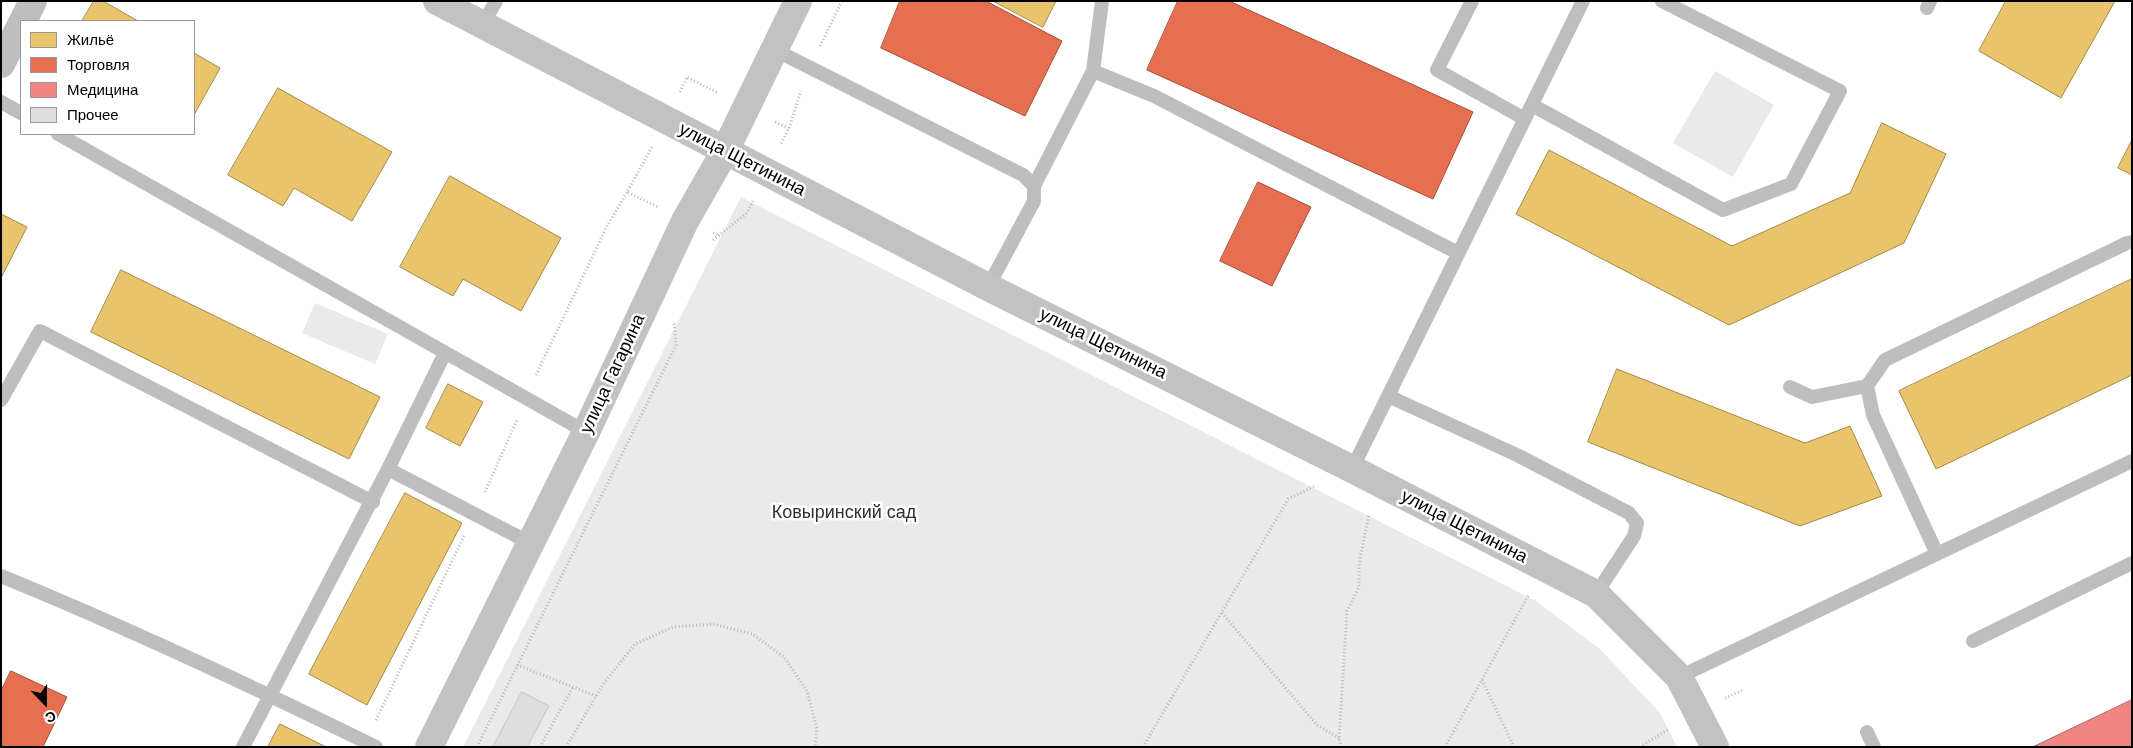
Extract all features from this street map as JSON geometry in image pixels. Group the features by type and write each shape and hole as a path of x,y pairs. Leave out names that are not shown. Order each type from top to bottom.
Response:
{"street":[{"path":"24,20 34,1"},
{"name":"улица Щетинина","path":"437,1 490,12 725,151 988,287 1364,475 1596,594 1679,677 1715,747"},
{"name":"улица Гагарина","path":"429,747 586,432 685,221 725,151 798,1"},
{"path":"1,64 20,27"}],"lane":[{"path":"988,287 1034,200 1034,186 1093,71 1102,1"},
{"path":"1472,1 1437,70 1525,119"},
{"path":"1364,475 1388,396 1583,1"},
{"path":"1532,105 1723,210 1791,184 1840,91 1662,1"},
{"path":"775,50 1023,175 1034,186"},
{"path":"1093,71 1154,96 1458,253"},
{"path":"1,102 20,112"},
{"path":"60,135 586,432"},
{"path":"1790,387 1812,397 1867,386 1885,360 2126,243 2132,242"},
{"path":"1,400 40,331 372,502"},
{"path":"243,747 269,694 372,502 445,353"},
{"path":"1867,386 1873,414 1937,554"},
{"path":"1388,396 1517,455 1629,513 1637,523 1634,536 1596,594"},
{"path":"1679,677 2132,461"},
{"path":"388,469 530,543"},
{"path":"1973,641 2132,562"},
{"path":"1,576 95,614 269,694 371,744"},
{"path":"1867,732 1874,747"}],"path":[{"path":"371,744 544,356 602,236 627,192"},
{"path":"705,244 720,236"},
{"path":"477,747 676,345 674,320"},
{"path":"1143,747 1288,499 1364,475 1359,587 1347,611 1339,739 1342,747"},
{"path":"1445,747 1544,568"},
{"path":"1222,613 1317,724 1339,739"},
{"path":"566,747 604,683 635,644 673,627 713,624 752,634 784,657 807,690 817,729 815,747"},
{"path":"517,665 596,696"},
{"path":"1482,680 1514,747"},
{"path":"540,747 573,687"}],"green space":[{"path":"1715,71 1774,105 1733,177 1673,143"},
{"name":"Ковыринский сад","path":"741,197 1536,601 1600,649 1660,713 1677,747 463,747"},
{"path":"315,303 388,334 375,364 302,333"}],"building: Жильё":[{"path":"94,1 103,1 136,20 83,20"},
{"path":"993,1 1056,1 1043,27"},
{"path":"2006,1 2115,1 2061,98 1979,51"},
{"path":"195,54 220,68 195,113"},
{"path":"278,88 392,152 352,221 294,188 283,206 228,175"},
{"path":"1882,123 1946,154 1904,243 1729,325 1516,214 1549,150 1732,246 1850,193"},
{"path":"2132,140 2132,175 2118,168"},
{"path":"450,176 561,238 521,311 463,279 453,296 400,267"},
{"path":"1,214 27,227 1,278"},
{"path":"121,270 380,397 349,459 91,332"},
{"path":"2132,279 2132,375 1936,469 1899,391"},
{"path":"1617,369 1805,443 1850,426 1882,496 1800,526 1588,442"},
{"path":"448,384 483,402 460,446 426,428"},
{"path":"405,493 462,523 367,705 309,674"},
{"path":"280,724 326,747 268,747"}],"building: Торговля":[{"path":"900,1 986,1 1062,41 1025,116 881,48"},
{"path":"1178,1 1229,1 1473,112 1433,199 1147,70"},
{"path":"1258,182 1311,207 1272,286 1220,261"},
{"path":"11,671 67,697 43,747 1,747 1,691"}],"building: Медицина":[{"path":"2132,700 2132,747 2033,747"}],"building: Прочее":[{"path":"522,692 549,706 527,747 493,747"}]}
